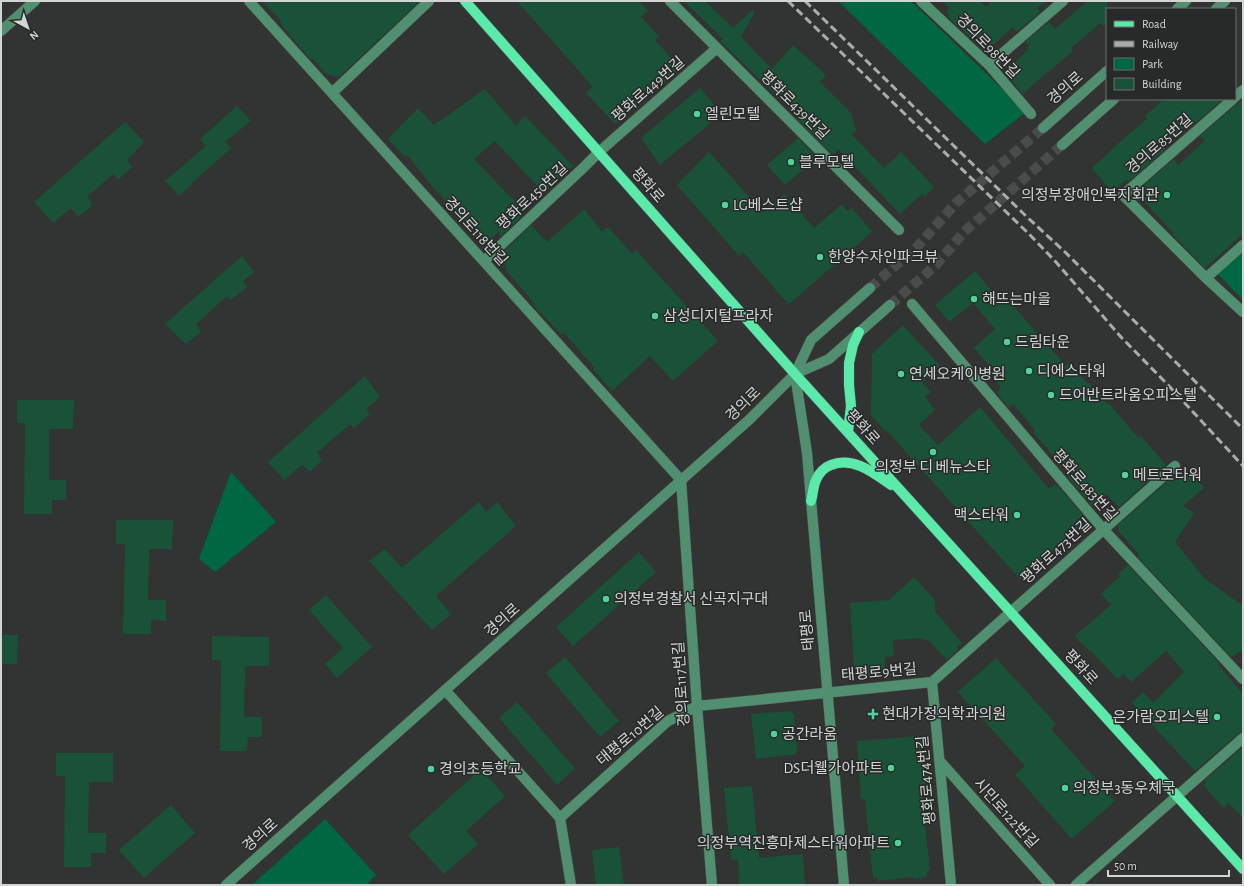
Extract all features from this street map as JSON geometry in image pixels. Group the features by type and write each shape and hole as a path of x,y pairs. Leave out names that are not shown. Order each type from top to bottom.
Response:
{"main road":[{"name":"평화로","path":"466,1 795,374 1243,869"},
{"path":"848,432 851,406 848,385 850,363 853,345 859,332"},
{"path":"811,501 816,480 821,472 827,466 841,462 850,463 868,470 905,495"}],"street":[{"path":"1,30 35,1"},
{"name":"경의로118번길","path":"249,1 681,480"},
{"path":"332,93 429,1"},
{"name":"평화로439번길","path":"670,1 899,230"},
{"name":"경의로98번길","path":"921,1 989,65 1031,114"},
{"path":"989,65 1063,1"},
{"path":"1178,8 1186,1"},
{"path":"1217,8 1225,1"},
{"name":"평화로449번길","path":"599,152 717,48"},
{"name":"경의로","path":"1042,128 1106,72"},
{"path":"1062,145 1113,100"},
{"name":"경의로85번길","path":"1206,278 1123,195 1232,100"},
{"name":"평화로450번길","path":"484,261 599,152"},
{"path":"1243,245 1206,278 1243,312"},
{"name":"경의로","path":"226,885 750,419 795,374 811,340 870,288"},
{"name":"평화로483번길","path":"912,304 1103,529 1243,679"},
{"name":"경의로","path":"795,374 829,359 890,305"},
{"name":"태평로","path":"795,374 807,453 844,885"},
{"name":"평화로473번길","path":"1010,612 1175,466"},
{"name":"경의로117번길","path":"681,480 697,706 712,885"},
{"path":"932,682 1010,612"},
{"name":"태평로9번길","path":"828,692 932,682"},
{"name":"평화로474번길","path":"932,682 950,885"},
{"path":"445,690 560,818 571,885"},
{"name":"태평로10번길","path":"560,818 668,721 697,706 828,692"},
{"path":"1076,885 1243,738"},
{"name":"시민로122번길","path":"939,760 1050,885"}],"green space":[{"path":"838,1 911,1 1026,112 985,144"},
{"path":"1243,251 1243,300 1218,274"},
{"path":"231,472 276,522 215,572 199,559"},
{"path":"325,819 376,875 366,885 252,885"}],"building":[{"path":"262,1 420,1 339,77 326,74 312,58 310,59 280,23 282,22"},
{"path":"517,1 639,1 648,11 641,17 659,37 655,40 680,68 657,89 656,87 615,124 586,93 593,87"},
{"path":"684,1 705,1 733,28 752,10 755,12 741,37 772,69 793,45 826,75 820,82 851,113 856,131 852,135 884,168 901,152 934,187 925,196 922,194 900,214 838,149 833,155 795,117 797,115 720,41 723,39"},
{"path":"943,1 980,1 986,7 992,1 1046,1 1037,8 1040,12 1017,32 1013,27 985,52 948,17 950,16 946,11 949,8"},
{"path":"1088,1 1107,1 1106,26 1099,24 1071,48 1073,51 1023,94 1004,72 1028,50 1026,48 1029,46 1025,42 1049,22 1055,29"},
{"path":"700,88 717,108 715,111 719,116 660,165 641,138"},
{"path":"485,89 516,126 525,116 573,166 543,192 495,141 474,159 521,208 518,211 522,216 500,237 499,231 485,246 407,155 405,157 388,139 418,108 434,125"},
{"path":"1243,99 1243,234 1205,268 1172,234 1173,233 1136,192 1174,159 1178,165 1184,160 1205,141 1200,136"},
{"path":"1222,100 1192,126 1189,123 1162,145 1166,149 1128,182 1126,180 1112,192 1092,168 1147,119 1145,116 1162,101"},
{"path":"237,106 251,121 225,142 231,148 179,196 165,181 206,146 200,139"},
{"path":"125,122 144,142 127,160 132,167 118,180 113,174 88,196 92,206 78,217 71,208 53,223 34,202"},
{"name":"블루모텔","path":"798,138 817,158 785,185 767,165"},
{"path":"709,152 763,212 784,194 814,228 842,204 847,211 852,208 872,232 789,304 775,290 743,252 739,256 677,185"},
{"path":"584,209 602,232 608,227 632,254 636,250 718,341 673,381 650,356 612,391 593,369 595,368 564,333 562,335 533,305 535,304 506,270 503,252 531,225 547,242"},
{"path":"242,256 254,272 243,281 247,287 231,300 227,296 196,324 201,332 186,344 165,324"},
{"path":"975,271 996,296 1001,292 1066,366 1069,363 1107,404 1109,403 1138,438 1141,436 1166,465 1119,507 1106,494 1092,506 1066,475 1068,473 1033,432 1035,430 1013,404 1009,408 997,393 1001,387 994,379 998,376 974,348 995,329 973,303 949,322 935,305"},
{"path":"903,325 940,366 922,382 931,392 925,397 935,410 919,425 938,445 980,407 1049,489 1056,484 1083,515 1076,521 1080,526 1020,579 871,415 872,354"},
{"path":"365,376 380,397 366,409 370,414 354,428 350,424 317,453 322,460 310,472 302,465 284,480 268,462"},
{"path":"17,400 74,400 73,429 49,429 49,480 66,480 66,500 52,500 52,514 24,514 25,423 17,423"},
{"path":"1185,466 1204,488 1183,506 1194,513 1175,542 1204,578 1243,606 1243,650 1231,657 1138,557 1139,555 1118,530 1118,525"},
{"path":"479,502 486,512 497,502 516,526 436,596 451,614 432,630 369,561 385,549 402,568"},
{"path":"116,520 173,520 172,549 149,549 148,600 166,600 166,621 151,620 151,634 123,634 125,544 116,544"},
{"name":"의정부경찰서 신곡지구대","path":"639,552 656,572 573,646 556,627"},
{"path":"1128,565 1220,664 1218,665 1243,694 1243,732 1239,733 1195,771 1132,703 1143,692 1153,703 1184,672 1166,651 1131,682 1124,674 1117,679 1075,636 1111,605 1101,594 1120,576 1118,574"},
{"path":"914,577 935,600 935,611 962,643 957,647 958,650 947,660 929,641 920,638 893,640 894,656 885,657 884,676 866,675 866,671 854,668 850,603 889,600"},
{"path":"326,595 372,647 337,678 325,664 343,648 309,610"},
{"path":"1,635 18,635 17,664 1,664"},
{"path":"212,636 269,637 269,666 245,666 244,717 262,717 262,737 248,737 247,751 220,751 221,660 212,660"},
{"path":"565,657 619,721 600,737 546,673"},
{"path":"996,658 1056,724 1051,729 1115,801 1072,839 1015,775 1025,766 958,692"},
{"path":"517,702 575,768 557,785 499,718"},
{"name":"공간라움","path":"790,711 794,714 797,754 756,759 751,714"},
{"path":"922,736 926,794 922,794 930,871 927,871 927,877 877,881 877,878 873,878 865,799 861,799 857,741"},
{"path":"1243,747 1243,818 1229,803 1224,808 1203,785 1206,783 1204,781"},
{"path":"56,753 113,753 113,782 89,782 88,833 106,833 106,853 91,853 91,867 64,867 65,776 56,776"},
{"path":"481,769 505,796 466,831 478,844 444,874 408,835"},
{"path":"752,786 759,858 803,854 805,885 739,885 738,859 731,860 724,788"},
{"path":"171,805 195,833 144,878 119,850"},
{"path":"619,847 624,885 596,885 592,850"}],"tunnel":[{"path":"870,288 917,247 956,203 1043,128"},
{"path":"890,305 936,265 964,232 1062,145"}],"railway":[{"path":"788,1 1029,234 1055,261 1121,337 1170,387 1243,466"},
{"path":"805,1 1027,217 1065,252 1243,429"}],"place":[{"name":"엘린모텔","path":"697,114"},
{"name":"블루모텔","path":"791,162"},
{"name":"의정부장애인복지회관","path":"1167,195"},
{"name":"LG베스트샵","path":"725,205"},
{"name":"한양수자인파크뷰","path":"820,257"},
{"name":"해뜨는마을","path":"974,299"},
{"name":"삼성디지털프라자","path":"655,316"},
{"name":"드림타운","path":"1007,342"},
{"name":"디에스타워","path":"1029,371"},
{"name":"연세오케이병원","path":"901,374"},
{"name":"드어반트라움오피스텔","path":"1051,395"},
{"name":"의정부 디 베뉴스타","path":"933,452"},
{"name":"메트로타워","path":"1125,475"},
{"name":"맥스타워","path":"1017,515"},
{"name":"의정부경찰서 신곡지구대","path":"606,599"},
{"name":"현대가정의학과의원","path":"873,714"},
{"name":"은가람오피스텔","path":"1217,717"},
{"name":"공간라움","path":"774,734"},
{"name":"DS더웰가아파트","path":"891,768"},
{"name":"경의초등학교","path":"431,769"},
{"name":"의정부3동우체국","path":"1065,788"},
{"name":"의정부역진흥마제스타워아파트","path":"898,843"}]}
